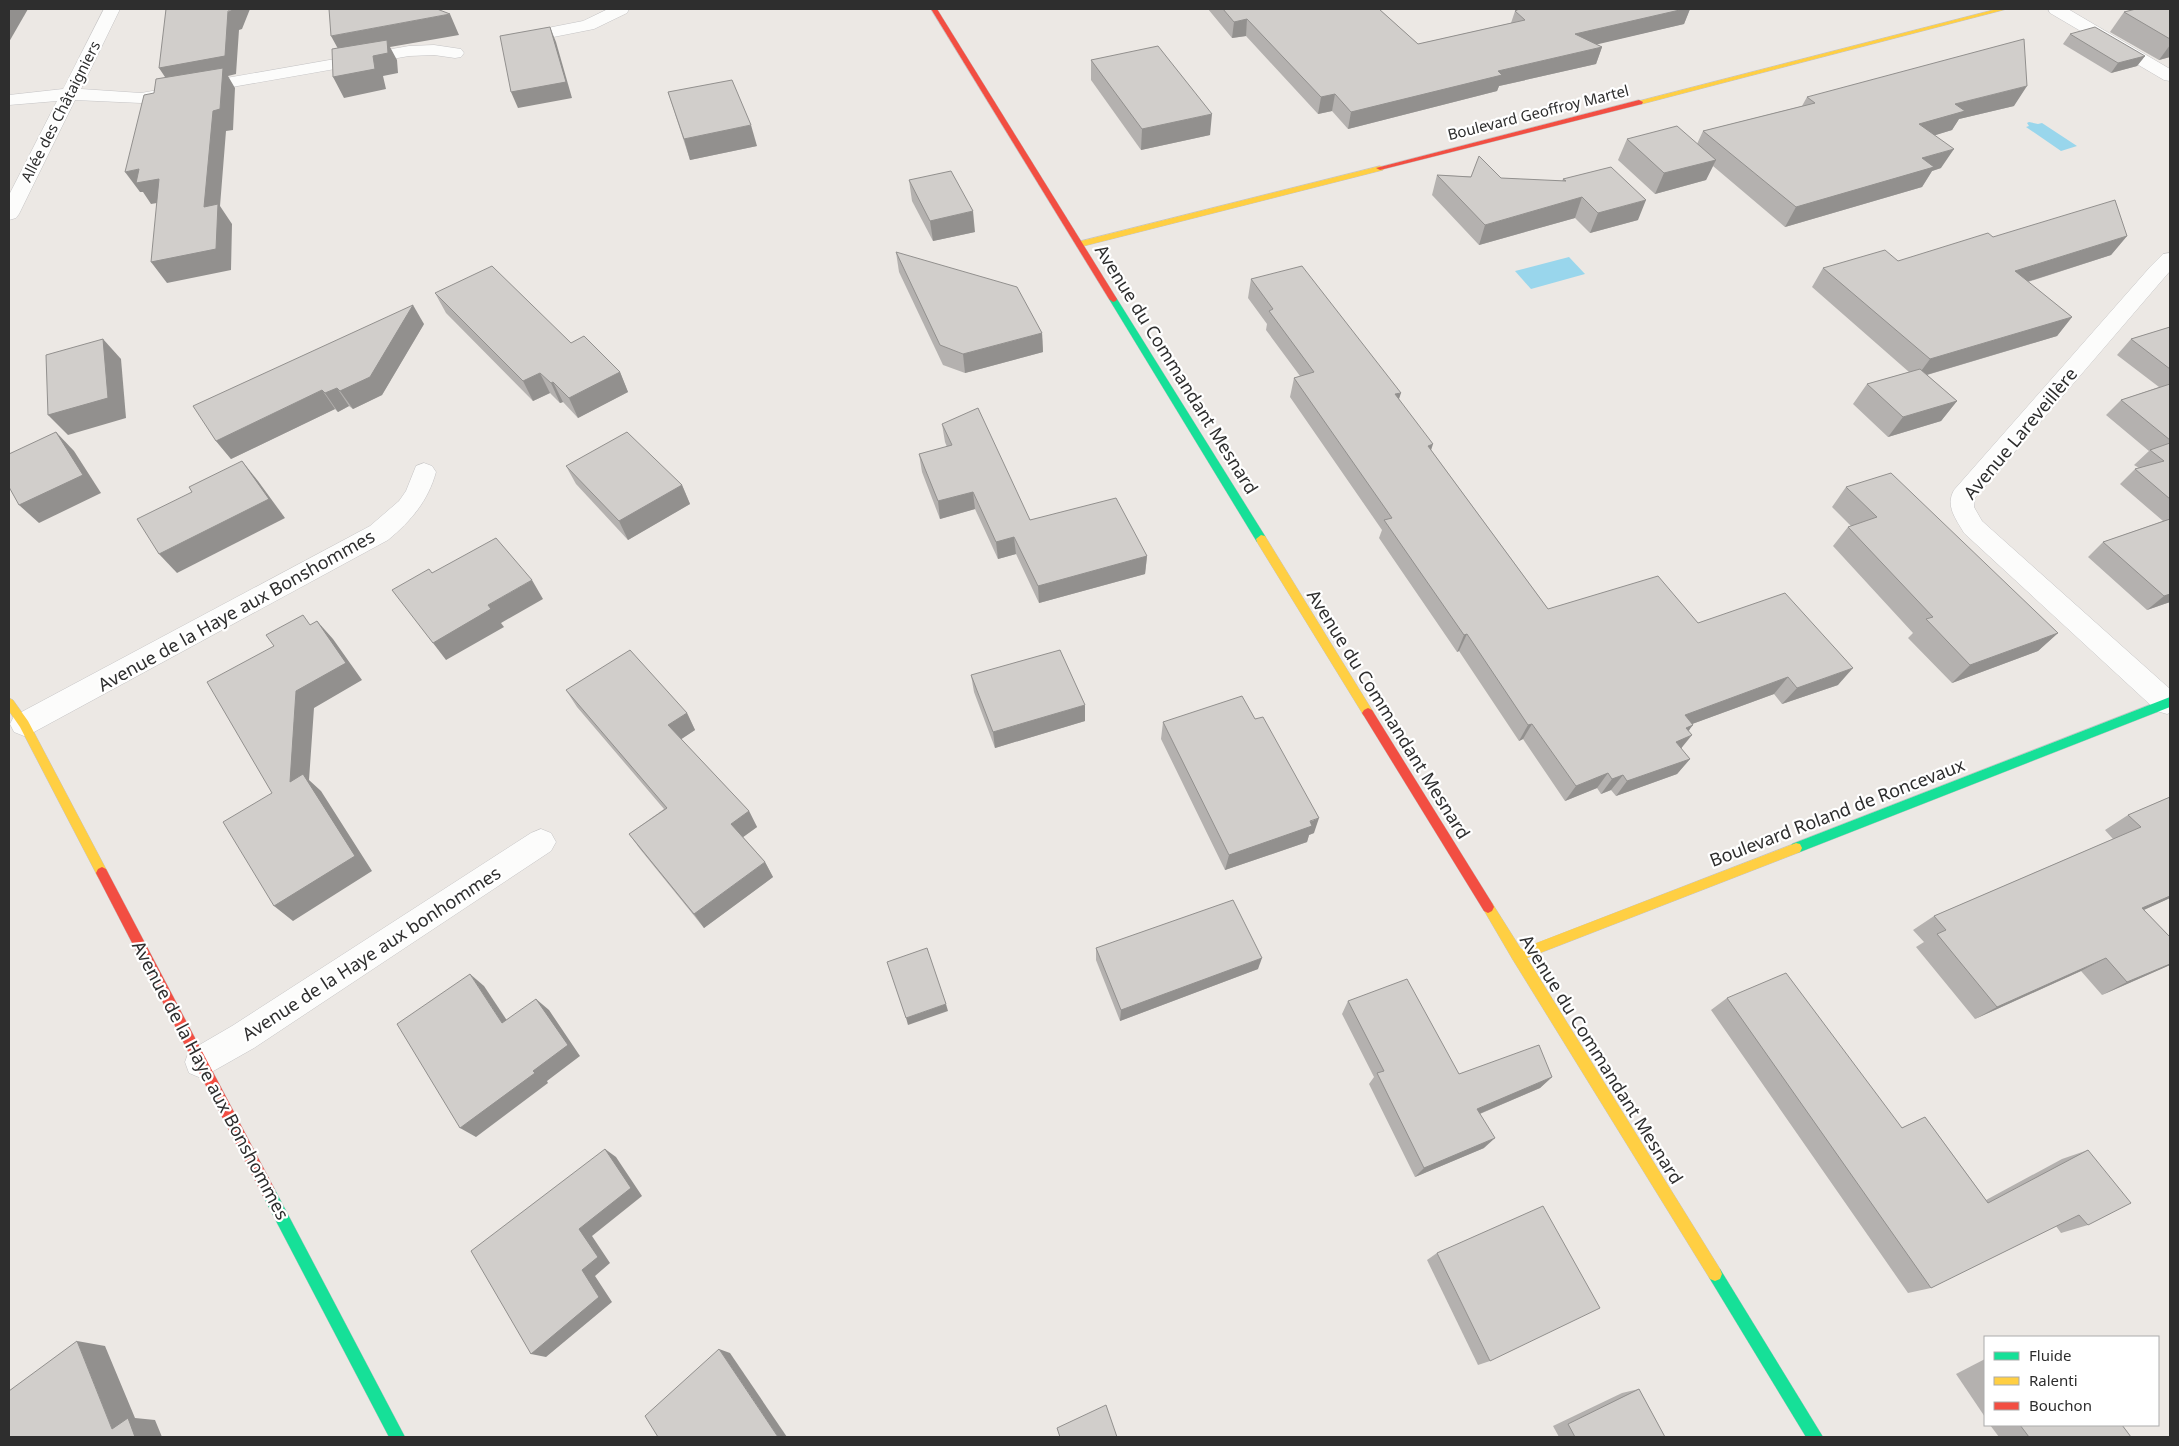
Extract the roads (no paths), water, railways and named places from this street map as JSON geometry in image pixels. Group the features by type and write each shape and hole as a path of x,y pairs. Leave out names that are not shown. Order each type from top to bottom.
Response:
{"street":[{"name":"Allée des Châtaigniers","path":"9,214 112,9"},
{"path":"528,37 588,25 621,9"},
{"name":"Avenue du Commandant Mesnard","path":"934,9 1815,1437"},
{"name":"Boulevard Geoffroy Martel","path":"1080,244 2004,9"},
{"path":"2056,9 2170,76"},
{"path":"9,100 70,94 141,98 409,51 434,50 455,53"},
{"name":"Avenue Lareveillère","path":"2169,703 1973,527 1962,507 1963,496 2170,259"},
{"name":"Avenue de la Haye aux Bonshommes","path":"24,724 379,533 398,518 412,503 420,488 424,472"},
{"name":"Avenue de la Haye aux Bonshommes","path":"9,703 24,724 397,1437"},
{"name":"Boulevard Roland de Roncevaux","path":"1517,956 2169,703"},
{"name":"Avenue de la Haye aux bonhommes","path":"201,1062 244,1037 541,842"}],"water":[{"path":"2027,123 2042,123 2077,146 2061,151 2026,127 2029,126"},
{"path":"1569,257 1585,274 1531,289 1515,271"}]}
